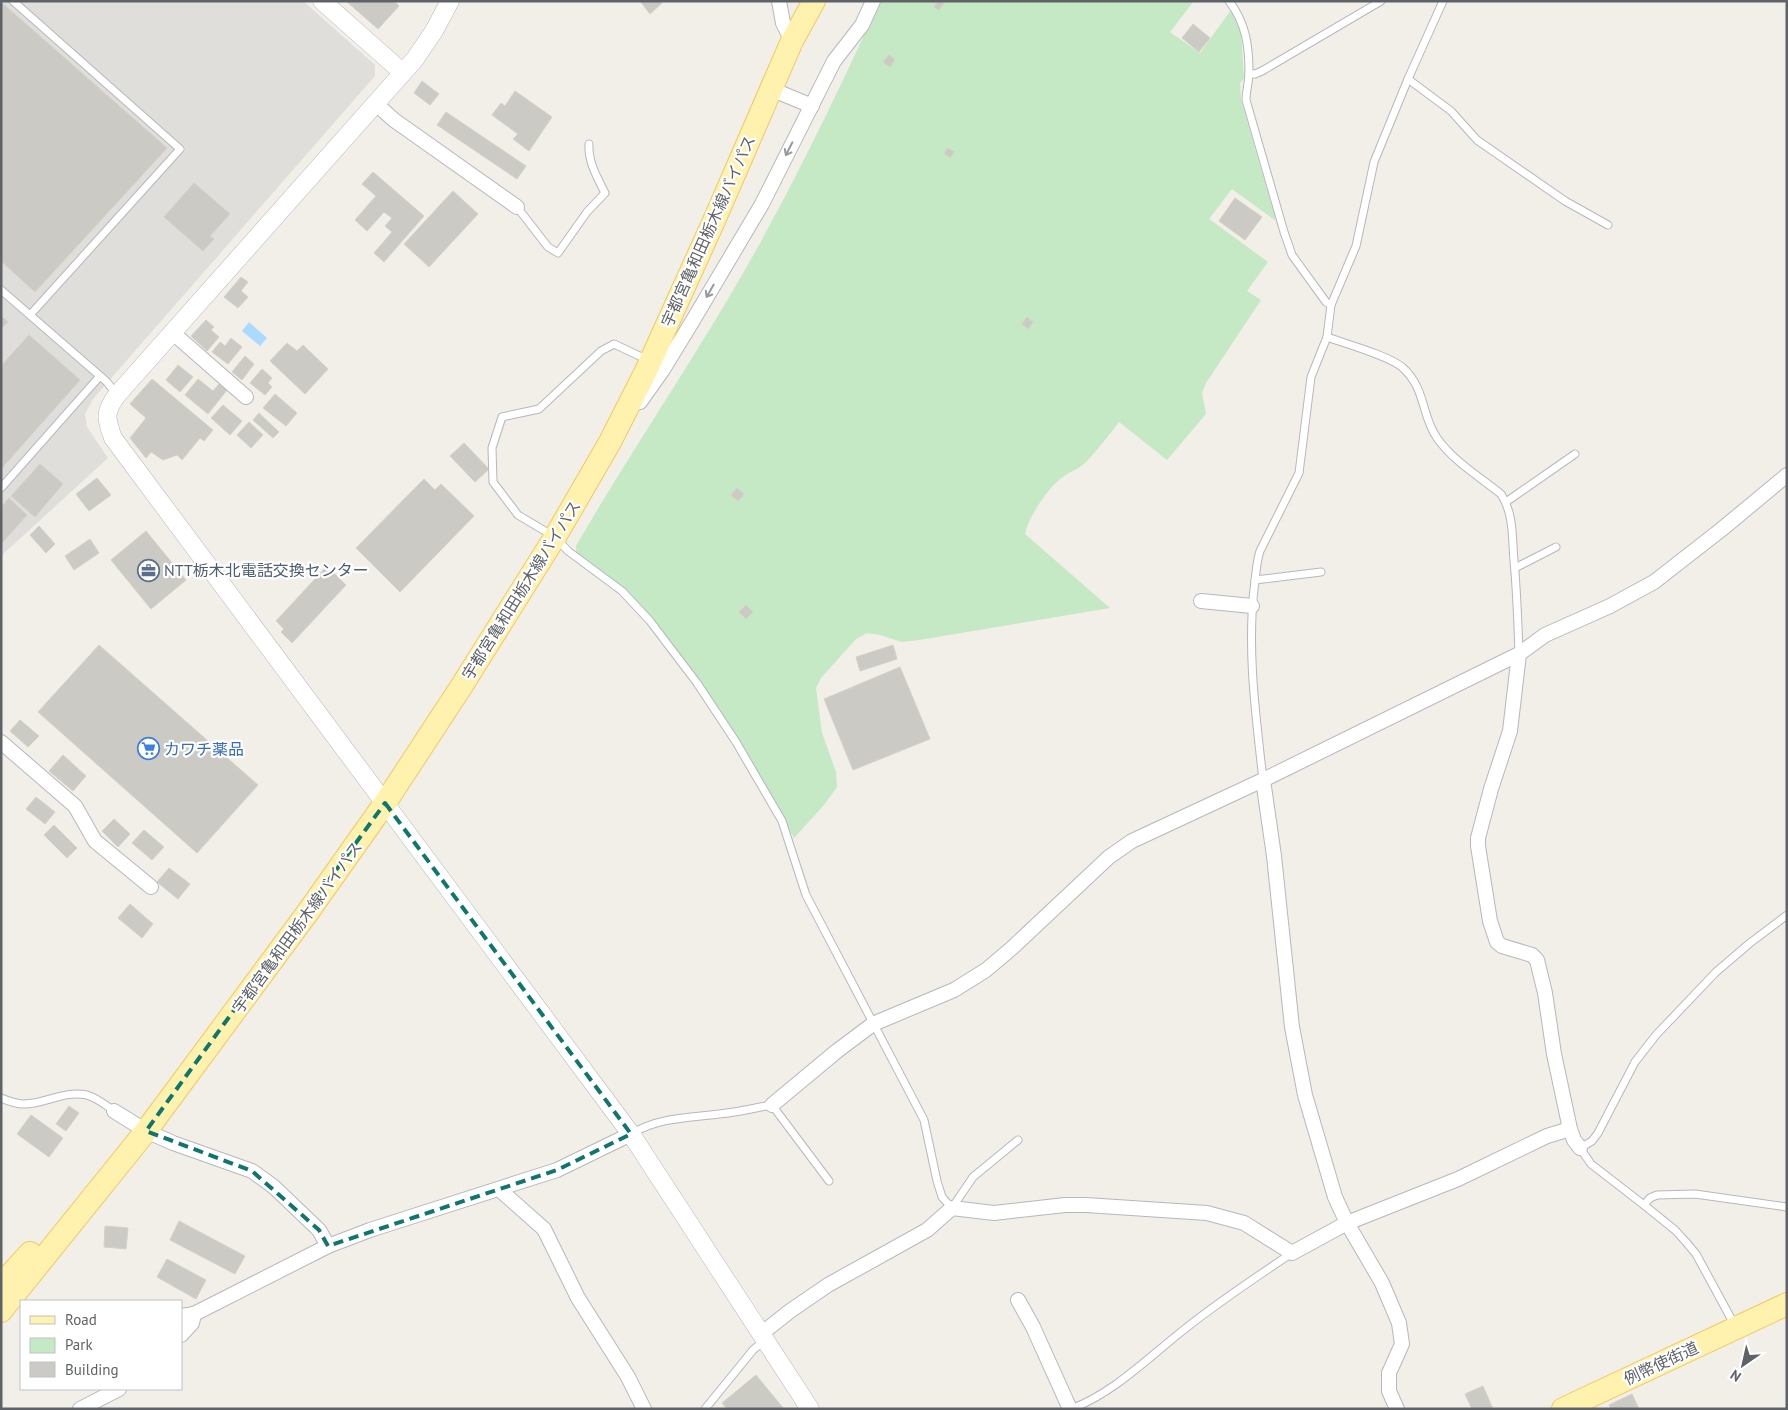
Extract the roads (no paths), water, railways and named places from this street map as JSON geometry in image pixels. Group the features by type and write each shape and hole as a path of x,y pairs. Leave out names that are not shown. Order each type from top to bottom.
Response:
{"main road":[{"name":"宇都宮亀和田栃木線バイパス","path":"8,1302 146,1131 239,1007 385,803 461,687 555,537 610,442 650,361 713,223 792,41 814,1"},
{"name":"例幣使街道","path":"1563,1409 1736,1327 1785,1309"}],"street":[{"path":"322,1 402,72"},
{"path":"450,1 424,46 108,406 107,421 113,438 631,1134 810,1409"},
{"path":"779,1 783,23 792,41"},
{"path":"610,442 657,378 692,322 762,204 834,61 862,25 873,1"},
{"path":"771,89 812,106"},
{"path":"375,103 394,120 517,207"},
{"path":"173,333 246,397"},
{"path":"772,1105 873,1024 954,990 986,970 1109,857 1132,841 1263,780 1519,654 1545,635 1610,606 1654,582 1722,529 1787,474"},
{"path":"1201,600 1252,606"},
{"path":"1519,654 1510,731 1491,789 1478,838 1478,846 1490,921 1497,942 1502,946 1532,955 1537,960 1545,993 1554,1054 1570,1129 1574,1140 1580,1148"},
{"path":"1,742 75,806 95,841 151,887"},
{"path":"1263,780 1274,856 1292,1027 1306,1095 1335,1197 1347,1223 1382,1282 1399,1323 1402,1344 1389,1373 1389,1390 1397,1409"},
{"path":"114,1111 146,1131 173,1144 252,1171 274,1187 319,1230 328,1246"},
{"path":"763,1337 790,1311 828,1285 927,1230 952,1208 994,1213 1065,1205 1086,1205 1207,1213 1244,1223 1292,1252 1347,1223 1450,1182 1547,1136 1570,1129"},
{"path":"182,1334 192,1323 188,1315 328,1246 370,1230 500,1190 557,1170 631,1134"},
{"path":"500,1190 544,1229 578,1298 628,1377 644,1409"},
{"path":"1018,1300 1033,1327 1070,1409"},
{"path":"80,1409 117,1390"}],"lane":[{"path":"13,1 180,149 30,315"},
{"path":"1229,1 1244,28 1249,74 1246,86 1246,100 1284,232 1292,255 1326,302 1331,305"},
{"path":"1249,74 1262,71 1381,1"},
{"path":"1263,780 1251,659 1252,606 1256,564 1260,551 1299,473 1311,377 1327,337 1331,305 1356,246 1374,162 1443,1"},
{"path":"1408,79 1451,111 1477,140 1565,202 1608,226"},
{"path":"517,207 548,247 558,253 587,212 606,193 594,172 588,152 589,144"},
{"path":"1,290 100,376 117,395"},
{"path":"1327,337 1390,360 1400,366 1418,387 1428,420 1437,438 1448,451 1501,494 1506,502 1511,521 1518,601 1519,654"},
{"path":"650,361 614,344 601,351 539,409 502,417 492,448 493,482 518,515 555,537 568,551 622,591 635,604 673,650 736,742 782,820 806,895 924,1120 936,1180 942,1197 952,1208 973,1177 1018,1140"},
{"path":"1,488 100,376"},
{"path":"1506,502 1575,454"},
{"path":"1515,568 1556,546"},
{"path":"1255,580 1321,572"},
{"path":"1736,1327 1696,1254 1675,1230 1591,1164 1580,1148 1592,1141 1598,1133 1635,1062 1656,1035 1716,972 1787,915"},
{"path":"1,1098 18,1104 26,1104 66,1094 83,1095 96,1099 114,1111"},
{"path":"631,1134 646,1125 662,1120 734,1112 772,1105 829,1181"},
{"path":"1644,1204 1650,1198 1657,1195 1695,1194 1787,1207"},
{"path":"1070,1409 1087,1403 1119,1382 1210,1309 1292,1252"},
{"path":"705,1409 763,1337"}],"water":[{"path":"249,322 267,338 260,346 242,331"}],"place":[{"name":"NTT栃木北電話交換センター","path":"148,570"},
{"name":"カワチ薬品","path":"148,749"}]}
